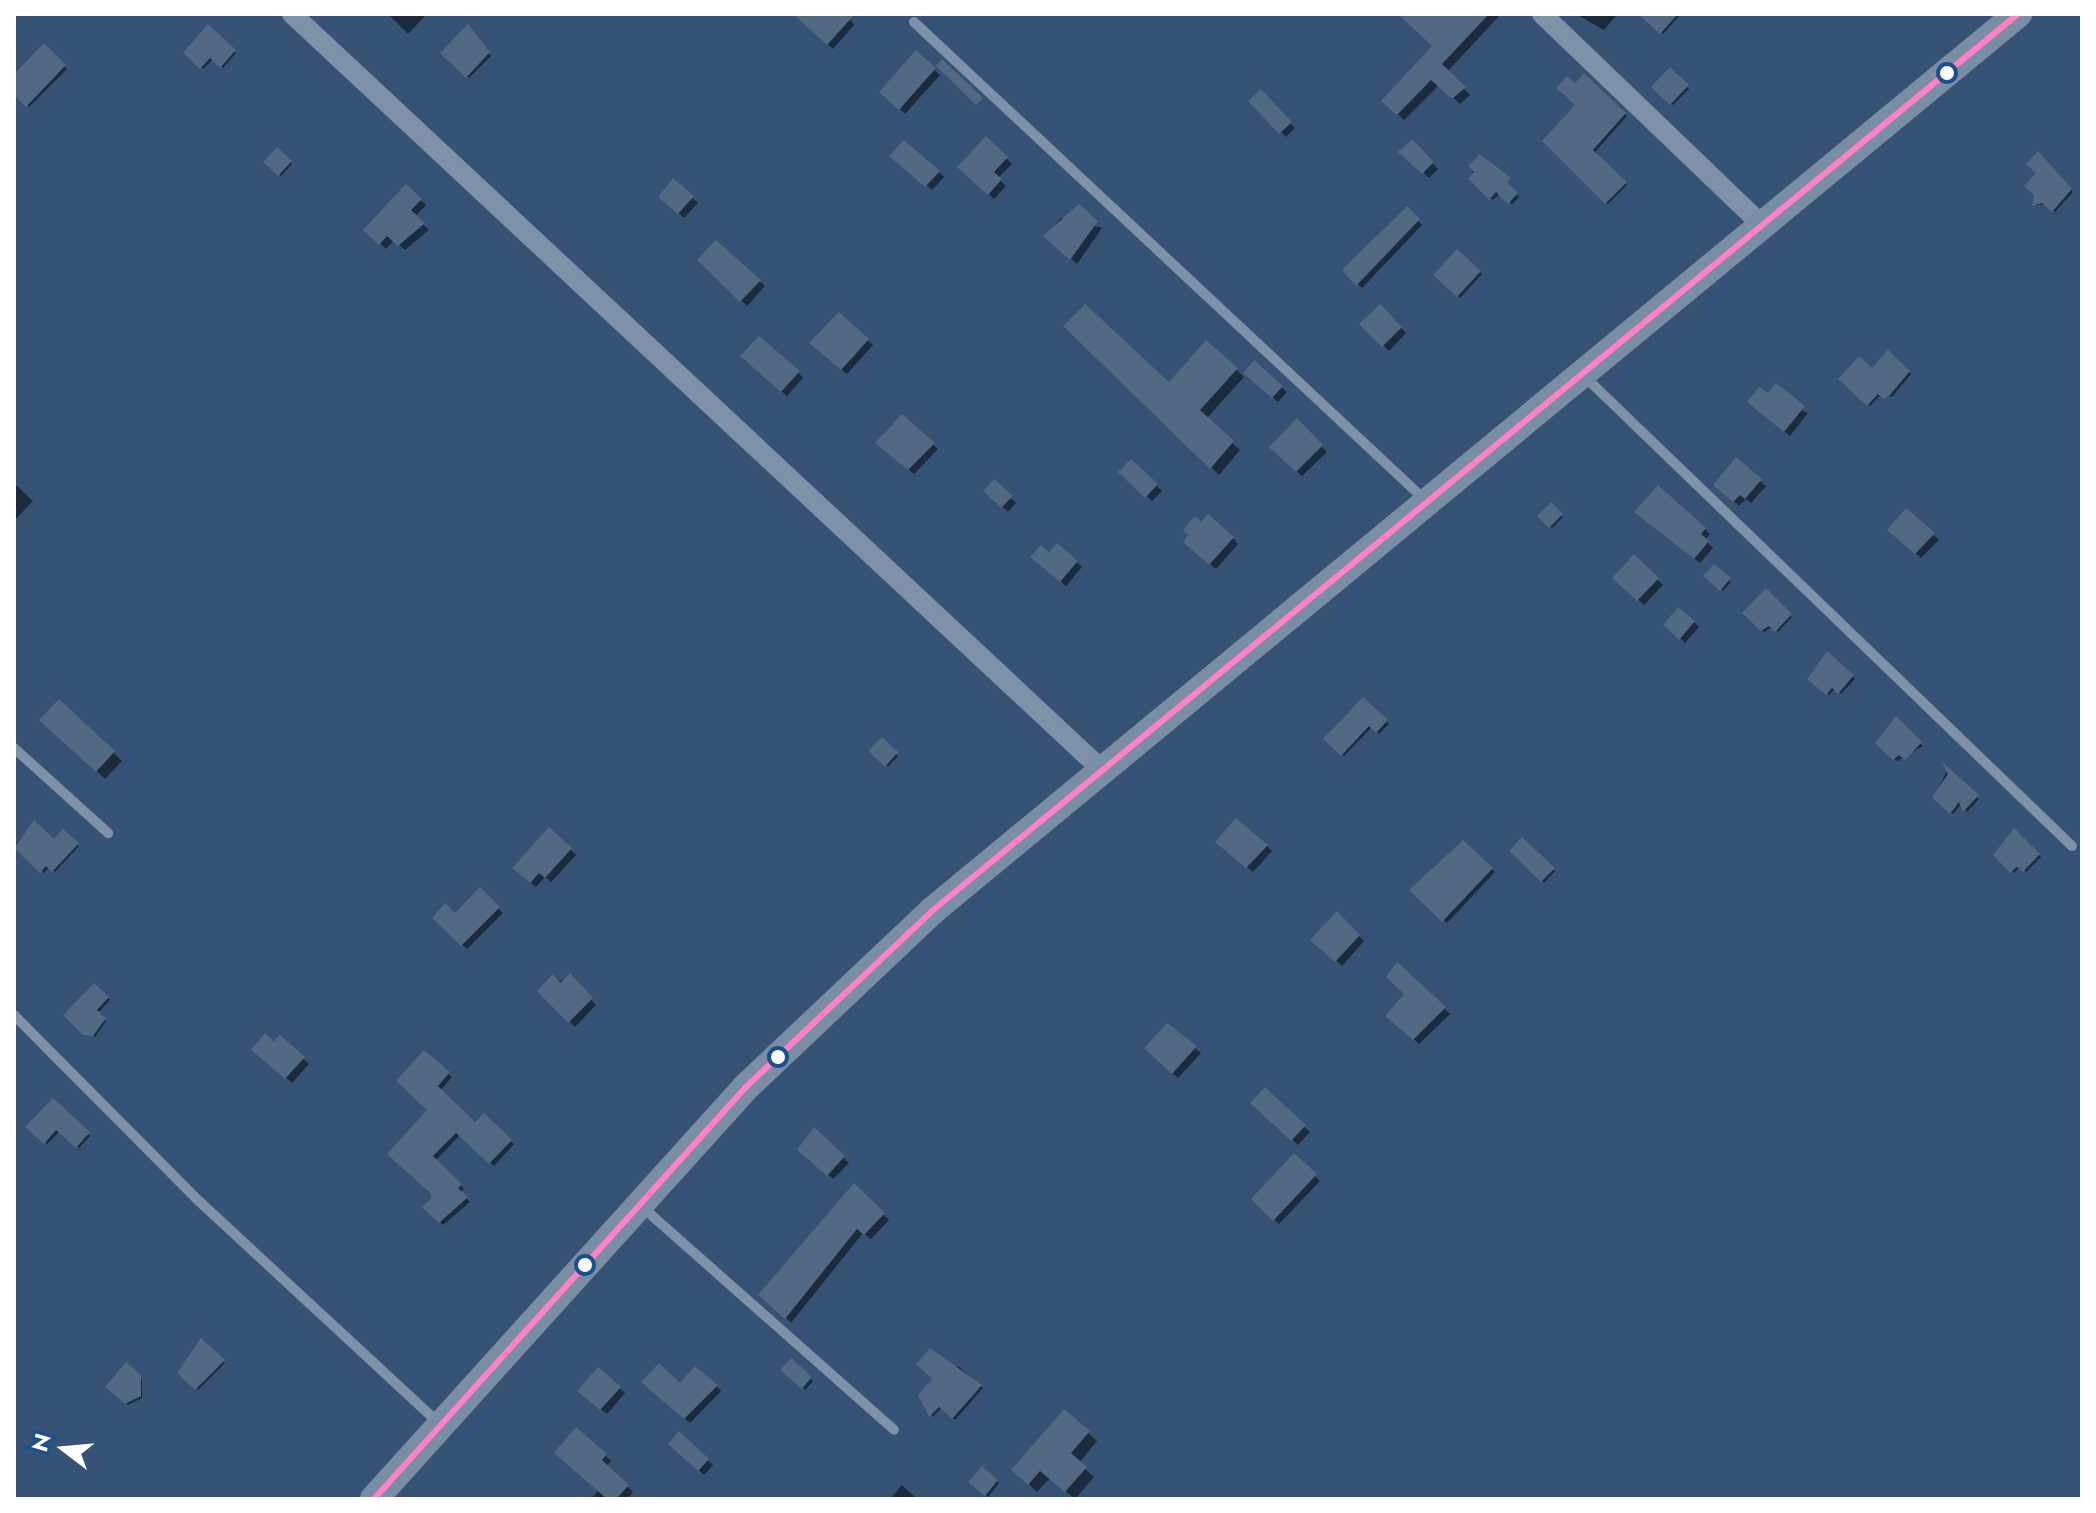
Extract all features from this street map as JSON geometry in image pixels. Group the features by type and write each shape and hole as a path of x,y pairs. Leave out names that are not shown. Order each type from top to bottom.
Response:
{"main road":[{"path":"374,1499 757,1076 847,988 1101,769 2018,14"}],"street":[{"path":"292,14 1101,769"},
{"path":"1542,14 1762,225"}],"lane":[{"path":"914,22 1426,502"},
{"path":"1581,373 2072,846"},
{"path":"14,748 108,833"},
{"path":"14,1015 200,1202 441,1425"},
{"path":"639,1204 894,1430"}],"building":[{"path":"793,14 855,14 827,45"},
{"path":"1398,14 1489,14 1442,64 1466,87 1452,99 1431,80 1397,115 1381,101 1432,46"},
{"path":"1638,14 1678,14 1660,34"},
{"path":"208,24 236,50 220,68 210,58 200,69 183,53"},
{"path":"468,24 490,52 466,78 440,53"},
{"path":"44,43 66,65 26,107 14,95 14,74"},
{"path":"916,50 936,68 899,110 879,92"},
{"path":"942,59 983,98 976,105 936,66"},
{"path":"1670,67 1689,85 1670,105 1651,87"},
{"path":"1584,73 1626,113 1593,150 1627,182 1605,204 1542,141 1575,105 1556,88 1567,76 1575,83"},
{"path":"1261,89 1292,122 1279,134 1248,101"},
{"path":"986,136 1008,157 994,172 1002,179 988,195 957,167"},
{"path":"1412,139 1434,162 1422,174 1398,152"},
{"path":"904,140 940,171 925,187 889,156"},
{"path":"277,147 292,161 278,176 263,162"},
{"path":"2038,151 2072,189 2052,212 2042,203 2032,206 2034,195 2024,186 2036,173 2026,164"},
{"path":"1480,154 1511,178 1507,182 1518,193 1508,204 1496,192 1489,200 1468,178 1474,172 1468,166"},
{"path":"673,178 694,196 678,214 658,197"},
{"path":"406,184 422,199 411,210 425,223 398,246 387,236 379,245 363,230"},
{"path":"1079,204 1098,221 1070,260 1043,236"},
{"path":"1407,206 1420,219 1356,286 1342,270"},
{"path":"716,240 761,280 740,302 697,260"},
{"path":"1457,249 1481,271 1457,297 1433,275"},
{"path":"1085,304 1169,382 1206,340 1238,368 1200,410 1234,441 1210,469 1063,326"},
{"path":"1380,304 1402,327 1382,347 1359,324"},
{"path":"839,312 869,339 841,370 809,343"},
{"path":"759,336 800,371 781,392 740,356"},
{"path":"1888,350 1910,371 1890,395 1884,399 1878,394 1867,406 1838,379 1859,356 1872,368"},
{"path":"1254,360 1283,386 1272,398 1243,373"},
{"path":"1776,383 1805,406 1784,432 1747,402 1759,387 1768,393"},
{"path":"902,414 935,443 908,470 875,443"},
{"path":"1297,418 1323,445 1296,472 1269,447"},
{"path":"1736,457 1762,479 1745,499 1740,495 1733,502 1713,485"},
{"path":"1131,459 1158,484 1145,498 1118,472"},
{"path":"994,479 1013,496 1001,508 983,491"},
{"path":"1658,485 1706,528 1701,534 1709,541 1694,559 1634,512"},
{"path":"1551,502 1563,514 1549,528 1537,516"},
{"path":"1906,508 1935,533 1915,554 1887,530"},
{"path":"1208,514 1234,537 1209,565 1183,542 1188,535 1183,530 1195,516 1201,522"},
{"path":"1057,543 1078,561 1060,582 1030,557 1041,545 1049,552"},
{"path":"1634,554 1659,578 1637,601 1612,578"},
{"path":"1714,564 1731,578 1720,591 1703,576"},
{"path":"1766,588 1792,614 1775,632 1769,626 1761,631 1742,613"},
{"path":"1678,607 1695,621 1679,640 1663,625"},
{"path":"1827,651 1854,675 1838,694 1832,688 1826,695 1807,679"},
{"path":"1363,697 1388,720 1376,733 1369,726 1341,756 1323,739"},
{"path":"59,699 115,751 96,772 39,720"},
{"path":"1896,716 1922,742 1905,760 1899,755 1893,760 1875,743"},
{"path":"882,737 898,752 885,767 868,751"},
{"path":"1942,762 1979,795 1963,812 1959,802 1950,814 1932,797 1948,774"},
{"path":"1236,818 1268,845 1246,868 1215,842"},
{"path":"34,820 54,839 63,829 79,843 52,872 46,866 40,873 14,848"},
{"path":"549,827 572,848 545,878 539,873 530,883 512,868"},
{"path":"2014,828 2040,854 2023,872 2017,867 2010,873 1993,855"},
{"path":"1522,837 1555,868 1541,882 1509,851"},
{"path":"1463,840 1493,868 1442,922 1409,890"},
{"path":"480,887 500,907 461,946 432,918 445,903 455,913"},
{"path":"1337,911 1360,935 1335,962 1310,940"},
{"path":"1397,962 1446,1007 1413,1040 1385,1016 1404,994 1386,977"},
{"path":"570,973 593,998 568,1023 537,991 553,974 560,983"},
{"path":"94,983 109,997 97,1010 106,1018 93,1036 83,1035 63,1015"},
{"path":"1167,1023 1197,1046 1172,1074 1144,1048"},
{"path":"265,1033 274,1041 280,1035 305,1057 285,1079 251,1050"},
{"path":"424,1050 450,1072 438,1086 475,1122 484,1113 512,1140 489,1164 456,1133 433,1156 462,1184 458,1188 468,1197 439,1223 422,1207 432,1197 429,1192 387,1154 427,1110 396,1081"},
{"path":"1265,1087 1306,1125 1291,1141 1250,1103"},
{"path":"53,1098 90,1132 76,1148 56,1130 44,1144 25,1127"},
{"path":"814,1127 845,1156 827,1176 797,1150"},
{"path":"1294,1153 1317,1174 1273,1221 1251,1199"},
{"path":"854,1183 885,1213 864,1235 857,1229 785,1319 758,1295"},
{"path":"201,1338 225,1360 195,1390 177,1373"},
{"path":"930,1348 982,1385 952,1419 939,1407 929,1417 918,1395 932,1379 916,1364"},
{"path":"791,1358 812,1377 802,1389 780,1370"},
{"path":"126,1362 141,1375 141,1396 125,1404 105,1387"},
{"path":"659,1363 680,1383 695,1366 718,1385 684,1419 641,1382"},
{"path":"598,1367 621,1387 600,1410 577,1391"},
{"path":"1064,1409 1090,1431 1071,1453 1087,1467 1065,1492 1040,1471 1028,1485 1011,1470"},
{"path":"576,1427 607,1454 602,1460 629,1485 616,1499 607,1499 554,1453"},
{"path":"679,1431 709,1459 698,1471 668,1444"},
{"path":"982,1466 998,1480 985,1496 968,1482"}],"transit line":[{"path":"374,1499 746,1087 932,911 2018,14"}]}
